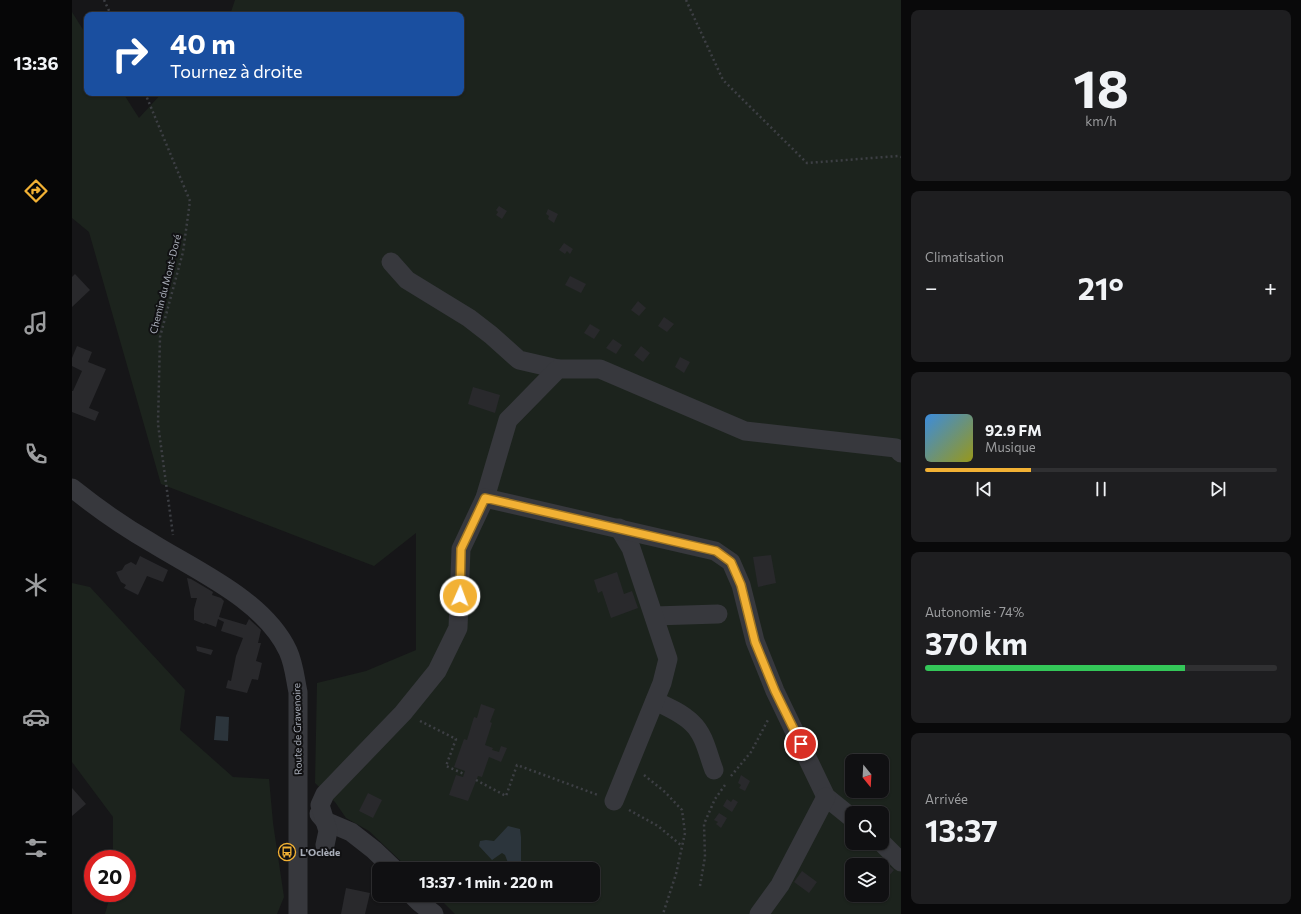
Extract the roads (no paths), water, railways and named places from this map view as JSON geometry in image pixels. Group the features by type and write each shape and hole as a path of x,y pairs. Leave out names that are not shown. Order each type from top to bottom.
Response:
{"street":[{"path":"391,262 407,280 469,318 519,360 558,369 600,369 744,431 896,448 901,454"},
{"path":"325,845 328,831 320,805 325,794 403,712 438,671 458,628 461,549 485,498 508,420 558,369"},
{"name":"Route de Gravenoire","path":"72,488 86,500 136,533 177,559 201,572 250,605 273,629 287,650 293,667 298,692 298,914"},
{"path":"485,498 716,551 731,562 741,585 755,642 775,691 826,797 845,812"},
{"path":"614,801 662,684 668,660 631,548 619,528"},
{"path":"654,616 718,614"},
{"path":"655,701 679,712 693,724 702,737 714,770"},
{"path":"298,794 310,802 326,821 351,832 387,862"},
{"path":"759,914 780,885 826,797"},
{"path":"298,864 325,845 342,841 364,843"},
{"path":"419,902 434,914"}],"place":[{"name":"L'Oclède","path":"287,852"}]}
